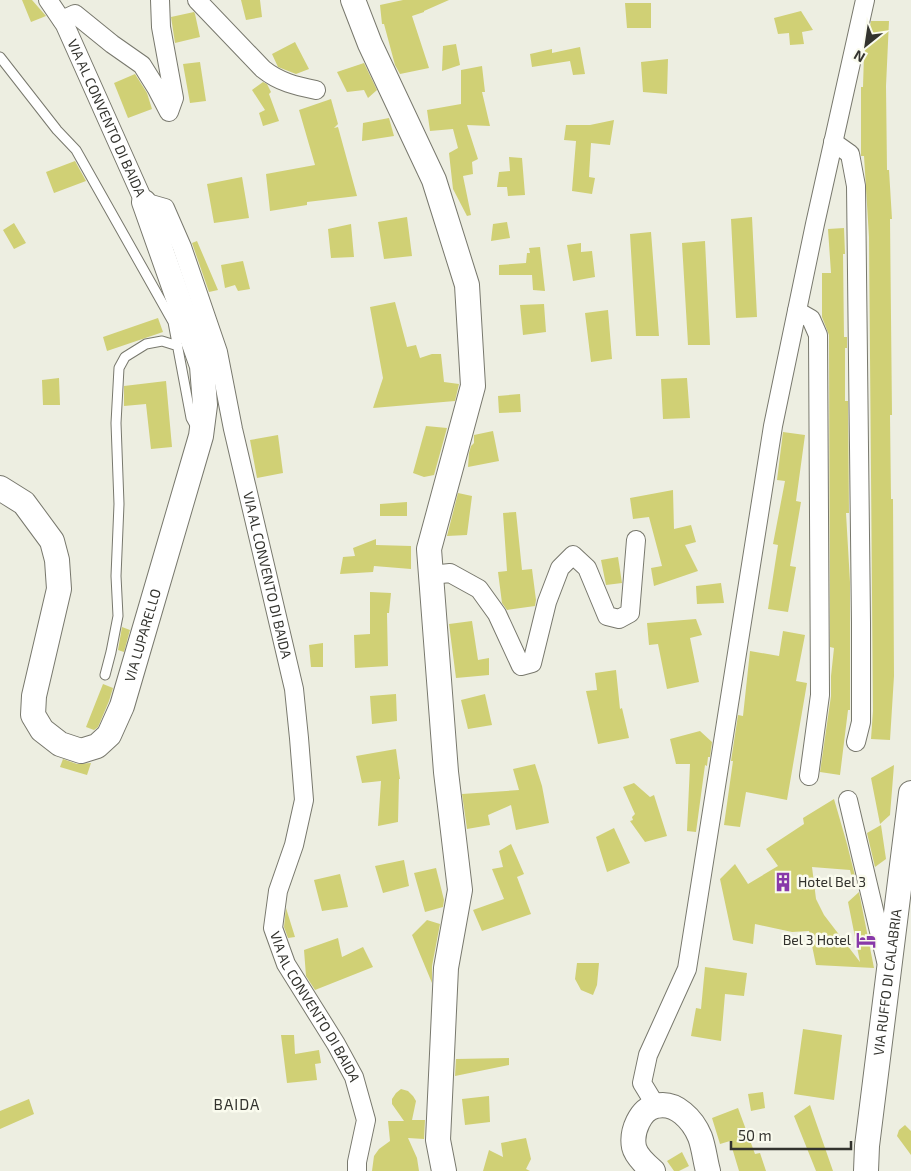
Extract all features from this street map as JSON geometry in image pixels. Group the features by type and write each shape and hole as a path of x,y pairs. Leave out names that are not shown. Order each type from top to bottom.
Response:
{"street":[{"name":"VIA AL CONVENTO DI BAIDA","path":"48,0 62,20 144,202 165,208 182,247 218,352 233,429 294,689 300,738 304,800 294,845 278,891 273,928 286,964 336,1044 354,1077 366,1120 357,1162 357,1171"},
{"path":"62,20 75,14 142,65 169,112 174,98 161,27 160,0"},
{"path":"197,0 263,69 274,78 296,86 316,90"},
{"path":"353,0 370,44 434,180 467,285 473,386 429,549 446,772 460,890 446,968 438,1140 444,1171"},
{"path":"656,1106 642,1083 648,1055 687,969 773,426 865,0"},
{"path":"833,142 850,154 856,186 861,622 861,722 856,742"},
{"name":"VIA LUPARELLO","path":"0,488 24,503 52,541 57,560 59,589 34,696 33,715 42,730 60,744 81,751 97,746 109,735 122,706 201,436 206,405 202,366 144,202"},
{"path":"797,311 811,319 818,335 820,695 810,776"},
{"path":"431,575 450,573 479,589 497,614 521,666 532,663 547,602 560,568 573,555 587,568 607,616 619,619 630,613 636,540"},
{"name":"VIA RUFFO DI CALABRIA","path":"866,1171 867,1146 911,793"},
{"path":"848,800 889,972"},
{"path":"653,1171 646,1165 634,1148 634,1130 644,1113 656,1106 675,1107 688,1118 700,1136 708,1171"}],"lane":[{"path":"0,57 57,130 76,150 173,322 191,418 201,436"},
{"path":"105,675 118,616 116,576 119,504 116,423 120,368 125,357 146,344 162,341 178,346"}],"building":[{"path":"22,0 32,0 46,16 31,22"},
{"path":"241,0 260,0 262,17 246,20"},
{"path":"403,0 449,0 412,16 429,68 400,74 395,65 384,24 382,24 380,5"},
{"path":"625,3 651,3 651,28 627,28"},
{"path":"801,11 813,30 802,32 804,44 790,45 789,33 778,34 774,18"},
{"path":"194,12 200,37 175,43 171,17"},
{"path":"871,21 889,21 886,86 887,170 889,170 892,219 890,219 892,415 890,415 891,499 893,499 894,676 890,740 871,739 873,711 869,237 864,156 861,156 861,87 863,87 864,54"},
{"path":"295,42 309,69 296,74 278,67 272,54"},
{"path":"456,44 460,65 442,71 443,46"},
{"path":"580,47 585,74 573,75 570,61 532,67 530,54 552,49 552,53"},
{"path":"668,59 667,94 643,92 641,62"},
{"path":"200,62 206,101 190,103 183,64"},
{"path":"364,63 377,90 368,98 364,90 347,92 337,72"},
{"path":"482,66 485,92 482,92 490,126 467,125 478,159 472,162 473,174 463,176 471,215 467,216 453,189 449,153 458,148 453,129 430,131 427,110 461,104 461,70"},
{"path":"135,74 147,93 152,109 128,118 114,83"},
{"path":"263,82 267,84 271,92 269,94 279,121 263,126 259,113 265,110 252,90"},
{"path":"331,99 338,124 334,128 338,127 357,196 307,202 307,205 270,211 266,174 315,165 299,110"},
{"path":"389,118 394,136 362,141 363,123"},
{"path":"614,120 610,145 591,143 589,177 595,178 592,194 572,191 576,141 564,140 566,125 590,125"},
{"path":"509,157 522,158 525,195 508,196 507,187 497,187 499,172 510,171"},
{"path":"75,161 86,181 54,193 46,172"},
{"path":"242,177 249,218 214,223 207,184"},
{"path":"407,217 412,256 384,259 378,222"},
{"path":"752,217 757,317 736,318 731,219"},
{"path":"507,222 510,238 491,241 493,224"},
{"path":"14,223 26,243 14,249 3,230"},
{"path":"351,224 354,257 331,258 328,229"},
{"path":"844,228 844,337 847,337 847,348 845,348 845,401 848,401 849,513 846,513 850,582 850,710 848,710 840,775 820,772 831,696 834,648 830,647 829,335 822,317 822,273 831,273 828,229"},
{"path":"651,232 659,336 636,336 630,234"},
{"path":"197,241 218,290 209,292 192,243"},
{"path":"705,241 710,345 688,345 682,243"},
{"path":"581,243 581,252 592,251 595,277 573,281 567,245"},
{"path":"540,247 545,291 533,290 532,275 499,275 499,265 526,263 527,253 530,253 529,248"},
{"path":"243,261 250,289 238,291 235,285 225,288 221,265"},
{"path":"395,302 407,347 416,345 420,358 432,354 441,354 444,382 459,384 455,401 373,408 383,378 370,307"},
{"path":"544,304 546,332 523,335 520,305"},
{"path":"608,310 612,359 591,362 585,313"},
{"path":"158,318 163,332 107,351 103,337"},
{"path":"59,378 60,405 43,405 42,380"},
{"path":"687,378 690,418 663,419 661,379"},
{"path":"166,381 172,447 151,449 146,404 124,406 124,386"},
{"path":"520,394 521,412 499,413 498,396"},
{"path":"426,426 447,428 434,475 424,477 413,473"},
{"path":"493,431 499,461 468,467 469,453 474,443 474,435"},
{"path":"783,432 805,435 796,501 801,502 790,566 796,567 788,612 768,609 778,545 773,544 785,481 777,480"},
{"path":"278,435 283,473 257,478 250,440"},
{"path":"673,490 674,529 691,525 696,542 685,545 698,571 654,586 651,568 662,566 649,517 633,519 630,498"},
{"path":"458,493 472,496 467,535 447,536"},
{"path":"407,502 407,516 380,516 380,504"},
{"path":"516,512 522,570 532,569 536,600 535,606 507,610 502,603 498,572 507,571 503,513"},
{"path":"376,539 376,545 411,546 411,569 374,566 373,572 340,574 343,557 355,556 353,548"},
{"path":"618,557 622,583 606,585 601,560"},
{"path":"721,583 724,603 697,604 696,586"},
{"path":"370,592 391,593 389,613 387,613 388,666 355,668 354,635 370,634"},
{"path":"696,619 702,635 690,638 699,682 667,689 658,644 649,645 647,623"},
{"path":"472,621 478,660 489,658 489,675 456,678 449,624"},
{"path":"122,627 130,630 124,652 118,650"},
{"path":"783,631 805,635 796,681 807,683 787,800 746,792 740,827 724,825 738,715 743,716 750,651 779,656"},
{"path":"323,643 323,667 311,667 309,645"},
{"path":"616,670 620,709 622,708 629,738 598,744 586,691 597,690 595,673"},
{"path":"103,684 113,688 98,727 94,730 86,727"},
{"path":"396,694 397,721 372,724 370,696"},
{"path":"485,694 492,725 468,729 461,700"},
{"path":"700,731 712,742 710,757 708,757 707,766 705,765 696,832 687,831 690,764 676,764 670,739"},
{"path":"396,749 400,779 398,822 378,826 381,781 362,783 356,756"},
{"path":"63,759 77,764 91,763 87,775 60,767"},
{"path":"535,764 542,786 549,823 516,830 511,805 488,815 490,825 467,829 462,794 519,790 513,769"},
{"path":"894,765 890,815 880,824 871,778"},
{"path":"634,783 650,797 654,795 667,836 645,842 630,821 633,820 632,817 635,814 623,787"},
{"name":"Hotel Bel 3","path":"834,799 856,880 853,883 850,870 812,867 816,899 824,915 860,962 848,902 859,892 874,968 816,965 809,931 792,932 755,924 753,944 733,940 720,879 735,864 748,884 778,866 766,849 804,824 803,818"},
{"path":"881,825 886,859 875,867 867,833"},
{"path":"614,828 630,863 607,872 596,837"},
{"path":"511,844 524,874 517,877 531,914 482,931 473,910 504,899 492,869 503,867 499,851"},
{"path":"404,860 409,886 383,893 375,866"},
{"path":"436,868 444,900 443,907 425,912 414,873"},
{"path":"340,874 348,907 322,911 314,880"},
{"path":"286,908 295,937 288,938 284,927"},
{"path":"427,920 440,924 432,966 432,983 412,935"},
{"path":"338,938 342,957 363,947 373,967 315,990 306,976 304,950"},
{"path":"577,963 599,963 597,985 593,995 581,990 575,979"},
{"path":"705,967 747,973 744,996 725,994 721,1041 691,1036 696,1008 701,1009"},
{"path":"803,1029 842,1035 834,1100 794,1094"},
{"path":"281,1035 294,1035 295,1054 319,1050 321,1063 315,1064 317,1080 287,1083"},
{"path":"509,1058 509,1065 455,1076 456,1059"},
{"path":"401,1089 408,1091 416,1101 412,1120 425,1120 424,1139 408,1138 417,1158 419,1171 372,1171 374,1156 379,1149 390,1141 388,1121 404,1121 392,1104 392,1099"},
{"path":"763,1092 765,1108 751,1111 748,1094"},
{"path":"489,1096 490,1122 465,1125 462,1099"},
{"path":"29,1099 34,1114 0,1129 0,1111"},
{"path":"810,1105 833,1171 816,1171 794,1116"},
{"path":"738,1108 755,1154 760,1153 766,1171 739,1171 730,1141 720,1144 712,1118"},
{"path":"905,1125 911,1131 911,1155 897,1136 899,1130"},
{"path":"526,1138 531,1159 526,1169 530,1171 483,1171 489,1150 503,1157 501,1143"},
{"path":"682,1152 689,1166 679,1171 674,1171 667,1161"}],"place":[{"name":"Hotel Bel 3","path":"783,882"},
{"name":"Bel 3 Hotel","path":"866,940"}],"district":[{"name":"BAIDA","path":"237,1105"}]}
